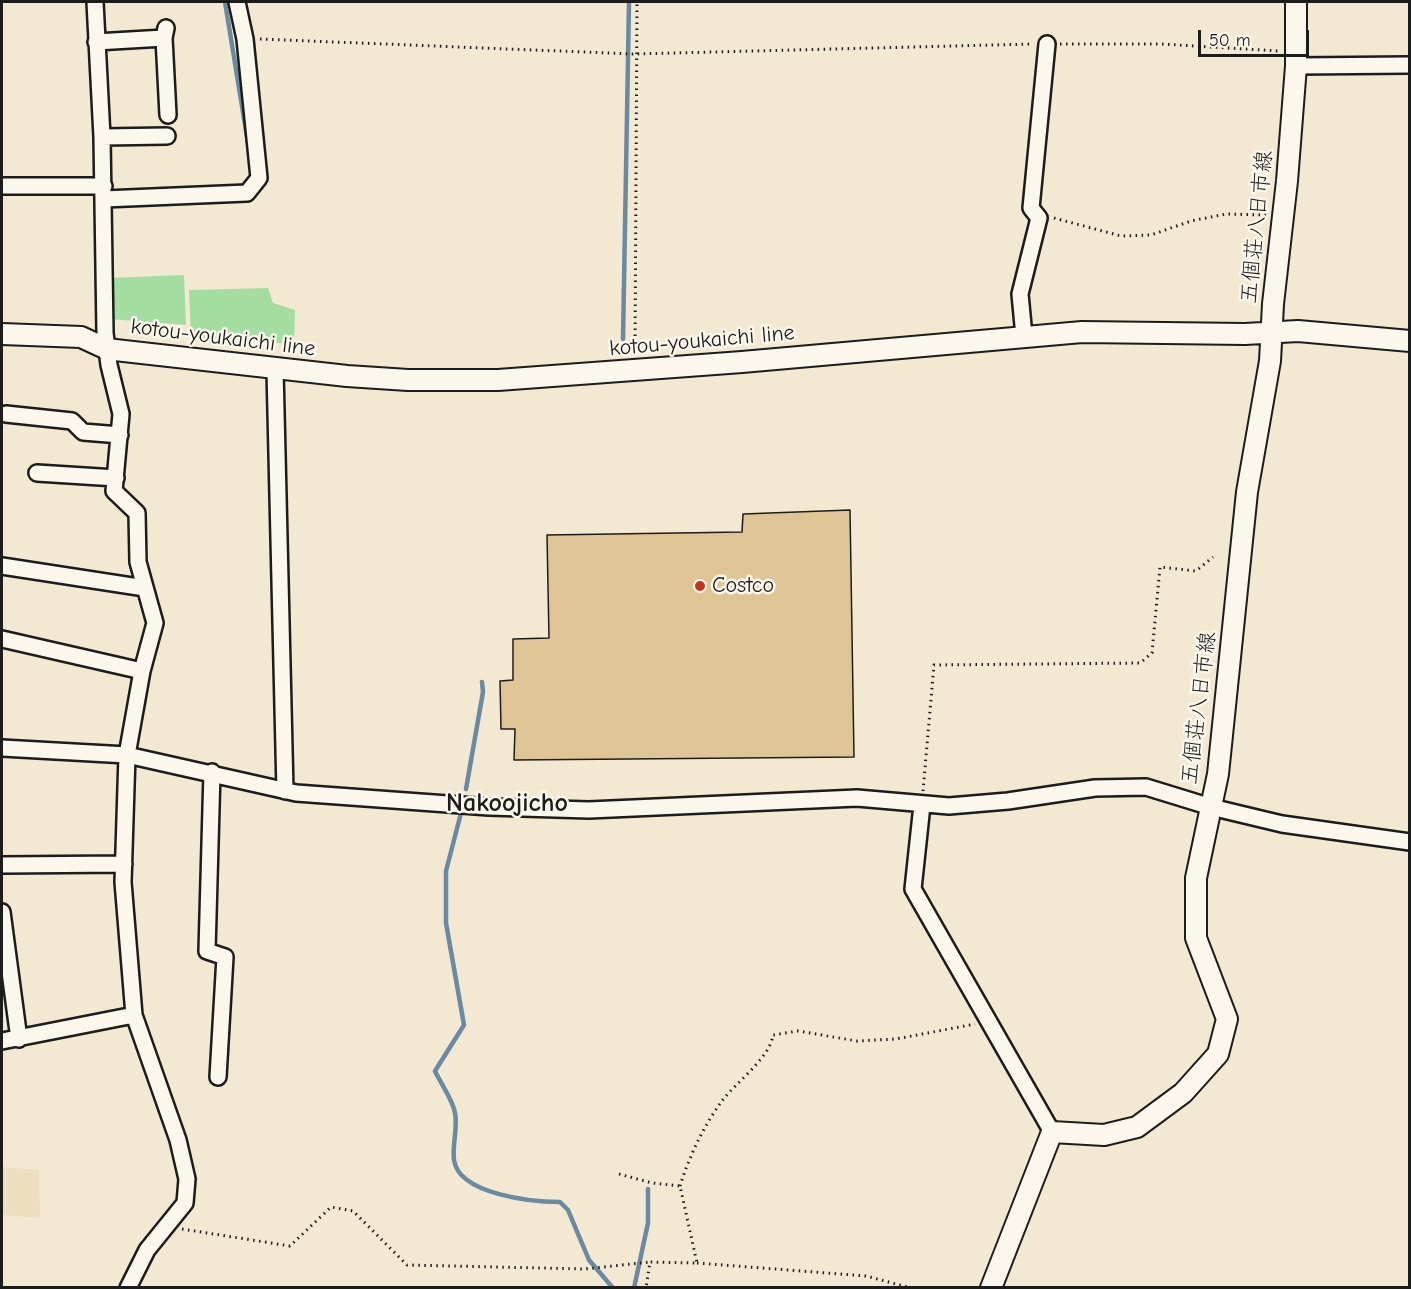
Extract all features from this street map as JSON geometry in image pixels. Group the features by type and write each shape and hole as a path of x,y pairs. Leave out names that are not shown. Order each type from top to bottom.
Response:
{"main road":[{"name":"五個荘八日市線","path":"1052,1132 1104,1135 1137,1127 1183,1093 1218,1054 1227,1019 1196,938 1196,878 1211,807 1224,723 1246,492 1270,361 1295,59 1296,2"},
{"name":"kotou-youkaichi line","path":"2,334 81,338 107,349 275,370 408,380 498,380 634,371 1082,332 1271,333 1298,331 1410,341"},
{"path":"991,1287 1052,1132"}],"street":[{"path":"95,2 104,193 107,349 121,414 114,491 137,513 138,562 155,623 142,671 127,755 124,864 134,1015 178,1140 187,1179 185,1203 147,1250 128,1287"},
{"path":"2,186 104,193 247,193 259,178 245,39 237,2"},
{"path":"96,42 165,33 168,115"},
{"path":"1024,336 1020,294 1039,218 1032,211 1047,44"},
{"path":"1295,59 1410,64"},
{"path":"102,137 167,136"},
{"path":"275,370 285,791"},
{"path":"6,414 72,421 83,432 120,435"},
{"path":"38,473 116,478"},
{"path":"2,566 145,588"},
{"path":"4,635 142,671"},
{"path":"2,748 127,755 212,772 285,791 439,805 590,810 857,798 923,799 977,804 1124,786 1146,787 1211,807 1282,824 1410,842"},
{"path":"212,772 207,951 225,957 218,1077"},
{"path":"923,799 913,889 1052,1132"},
{"path":"2,865 124,864"},
{"path":"2,912 19,1039"},
{"path":"2,1041 134,1015"}],"path":[{"path":"634,371 635,54 638,2"},
{"path":"245,39 635,54 1047,44 1161,44 1295,59"},
{"path":"1032,211 1121,236 1151,235 1191,221 1226,214 1283,216"},
{"path":"923,799 934,665 1140,663 1152,653 1160,567 1196,571 1213,556"},
{"path":"696,1263 680,1186 711,1119 723,1100 755,1065 772,1042 774,1035 798,1031 857,1041 896,1039 924,1032 963,1029 988,1020"},
{"path":"619,1174 652,1183 680,1186"},
{"path":"167,1226 290,1246 331,1207 353,1211 407,1265 585,1269 650,1262 696,1263 866,1276 911,1287"},
{"path":"646,1287 650,1262"}],"shaded area":[{"path":"2,1167 39,1170 40,1218 2,1215"}],"green space":[{"path":"184,275 186,325 109,319 109,278"},
{"path":"268,288 273,303 295,310 294,344 191,337 189,290"}],"building":[{"name":"Costco","path":"850,510 854,757 514,760 515,729 501,729 500,681 513,680 513,639 549,638 547,535 742,532 743,514"}],"waterway":[{"path":"225,2 248,143"},
{"path":"623,339 629,2"},
{"path":"466,789 483,692 482,682"},
{"path":"461,813 446,871 446,923 464,1025 435,1071 454,1108 456,1125 454,1160 459,1172 483,1189 516,1198 560,1202 568,1210 589,1260 613,1288"},
{"path":"634,1288 648,1223 648,1189"}],"place":[{"name":"Costco","path":"700,586"}],"district":[{"name":"Nakoojicho","path":"507,804"}]}
